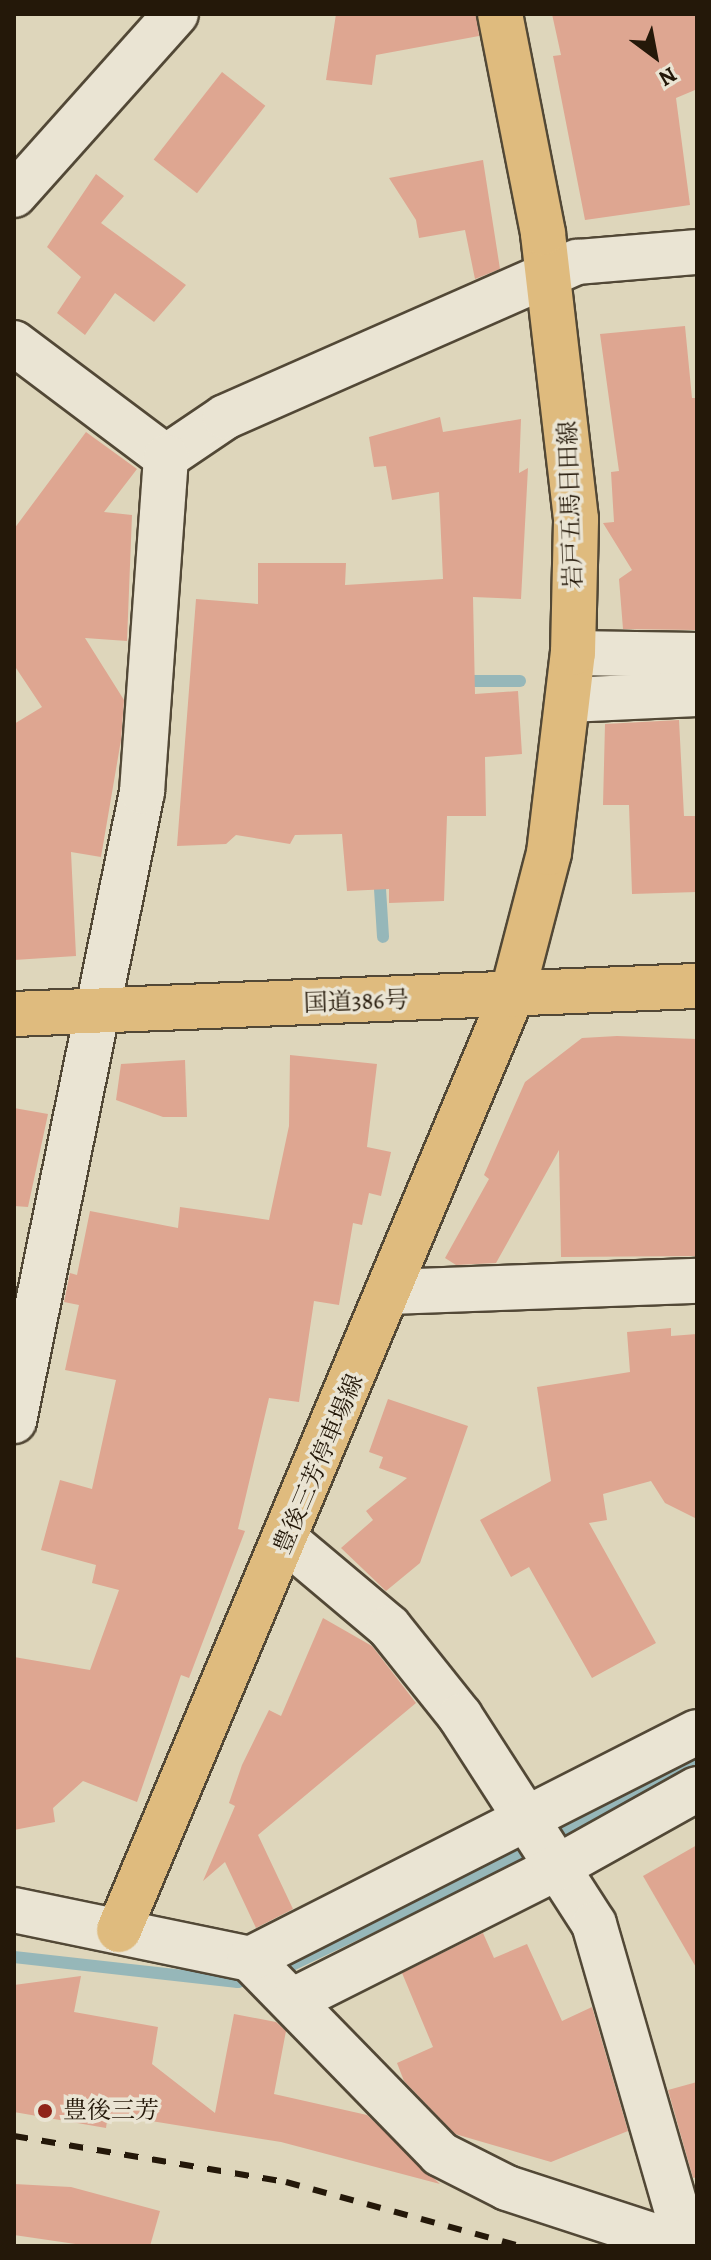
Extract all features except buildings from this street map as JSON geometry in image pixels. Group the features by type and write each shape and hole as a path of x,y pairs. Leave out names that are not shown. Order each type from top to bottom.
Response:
{"main road":[{"name":"岩戸五馬日田線","path":"500,14 548,276 576,519 573,653 549,853 512,995"},
{"name":"国道386号","path":"14,1014 697,986"},
{"name":"豊後三芳停車場線","path":"119,1930 287,1541 512,995"}],"street":[{"path":"14,195 176,14"},
{"path":"166,457 225,417 577,262 697,252"},
{"path":"14,343 166,457"},
{"path":"14,1421 142,792 166,457"},
{"path":"573,653 697,655"},
{"path":"568,700 697,694"},
{"path":"391,1292 697,1281"},
{"path":"287,1541 389,1627 460,1716 554,1869 594,1924 685,2246"},
{"path":"250,1959 697,1732"},
{"path":"294,2000 554,1869 697,1789"},
{"path":"14,1910 250,1959 294,2000 440,2154 507,2188 685,2246"}],"waterway":[{"path":"461,681 520,681"},
{"path":"379,873 383,937"},
{"path":"275,1973 515,1858 697,1763"},
{"path":"14,1957 238,1982 257,1977"}],"railway":[{"path":"14,2136 286,2182 520,2246"}],"place":[{"name":"豊後三芳","path":"45,2111"}]}
